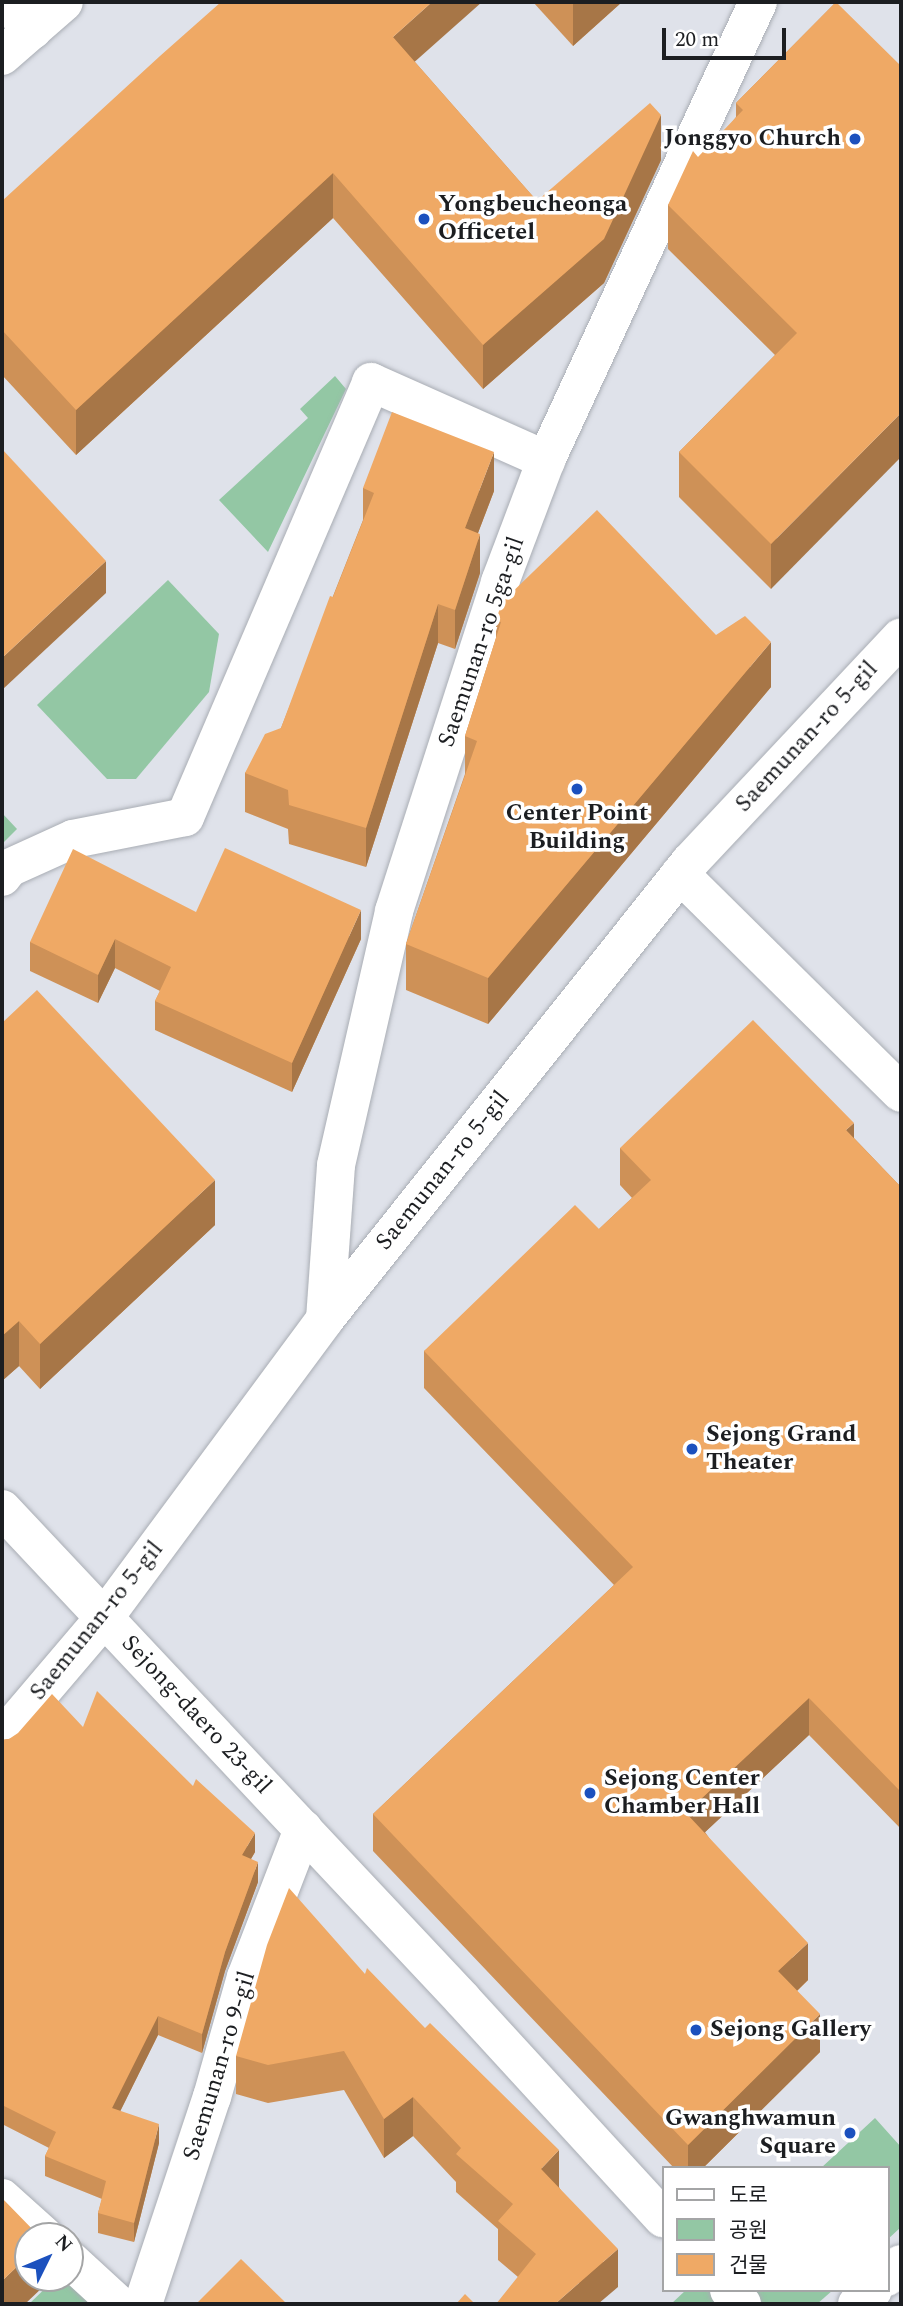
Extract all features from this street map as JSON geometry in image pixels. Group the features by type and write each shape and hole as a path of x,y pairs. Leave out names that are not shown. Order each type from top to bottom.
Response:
{"street":[{"path":"7,2 33,30"},
{"path":"2,57 64,2"},
{"name":"Saemunan-ro 5ga-gil","path":"325,1319 336,1165 394,911 499,582 546,460 758,2"},
{"path":"2,877 9,868 73,839 185,817 370,382 546,460"},
{"name":"Saemunan-ro 5-gil","path":"5,1730 104,1618 325,1319 680,874 901,637"},
{"path":"680,874 901,1093"},
{"name":"Sejong-daero 23-gil","path":"2,1509 662,2217"},
{"name":"Saemunan-ro 9-gil","path":"143,2304 212,2097 246,1977 303,1829"},
{"path":"2,2198 29,2222"},
{"path":"84,2273 118,2304"},
{"path":"857,2304 871,2292"}],"green space":[{"path":"335,376 346,389 268,552 219,500 308,418 300,409"},
{"path":"168,580 219,634 209,692 136,779 107,779 37,705"},
{"path":"2,813 17,829 2,844"},
{"path":"875,2118 901,2147 901,2227 889,2238 889,2166 823,2166"},
{"path":"41,2292 81,2292 97,2304 29,2304"},
{"path":"684,2292 831,2292 817,2304 671,2304"}],"building":[{"path":"221,2 432,2 393,37 537,201 650,103 661,115 604,239 483,345 333,173 76,410 2,330 2,201"},
{"path":"836,2 901,66 901,413 771,544 679,452 797,333 668,205 693,151 698,157 743,110 736,103"},
{"path":"392,412 494,452 465,528 480,534 455,610 438,604 366,828 289,805 288,790 245,773 265,734 281,728 330,596 333,597 374,493 363,488"},
{"path":"2,449 106,561 2,658"},
{"name":"Center Point Building","path":"597,510 716,635 745,616 771,642 488,978 406,944 477,741 465,736 501,622 496,620 502,602"},
{"path":"225,848 361,910 292,1063 155,1001 171,967 115,939 98,975 30,942 73,849 196,912"},
{"path":"37,990 215,1180 40,1344 19,1321 2,1336 2,1023"},
{"path":"753,1020 854,1123 846,1130 901,1187 901,1792 809,1698 686,1813 808,1943 778,1971 820,2014 688,2145 373,1814 633,1567 424,1351 575,1205 599,1229 651,1180 620,1148"},
{"path":"97,1691 193,1786 196,1779 255,1833 242,1855 258,1862 225,1952 202,2034 158,2016 112,2108 159,2124 134,2223 98,2213 106,2181 45,2156 56,2132 2,2105 2,1740 18,1733 52,1694 83,1727"},
{"path":"289,1888 365,1974 367,1968 425,2028 430,2023 559,2150 541,2169 618,2249 555,2304 496,2304 536,2254 498,2221 513,2204 456,2154 461,2148 413,2097 384,2119 344,2051 268,2065 236,2056 267,1945"},
{"path":"2,2198 25,2222 14,2222 14,2269 2,2281"},
{"path":"241,2259 287,2304 196,2304"},
{"path":"465,2294 475,2304 456,2304"}],"place":[{"name":"Jonggyo Church","path":"855,139"},
{"name":"Yongbeucheonga Officetel","path":"424,219"},
{"name":"Center Point Building","path":"577,789"},
{"name":"Sejong Grand Theater","path":"692,1449"},
{"name":"Sejong Center Chamber Hall","path":"590,1793"},
{"name":"Sejong Gallery","path":"696,2030"},
{"name":"Gwanghwamun Square","path":"850,2133"}]}
